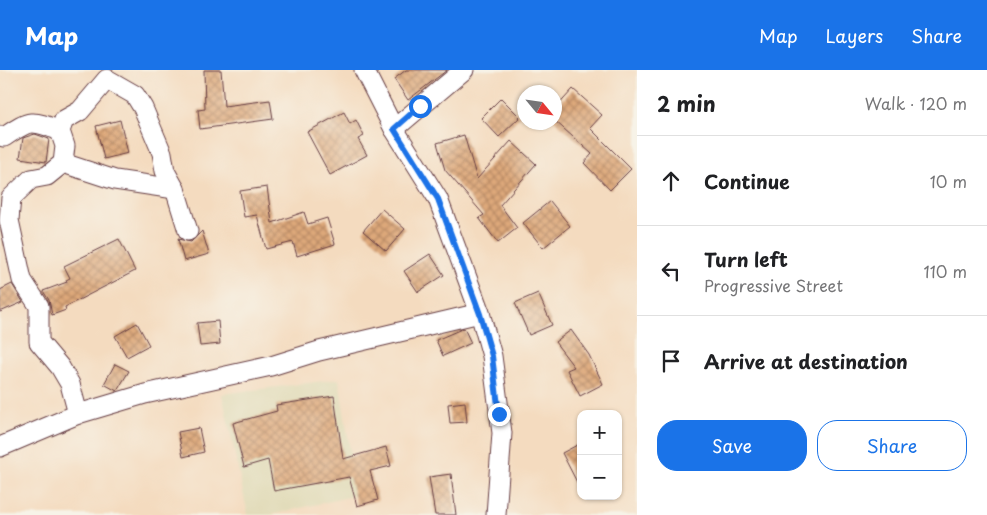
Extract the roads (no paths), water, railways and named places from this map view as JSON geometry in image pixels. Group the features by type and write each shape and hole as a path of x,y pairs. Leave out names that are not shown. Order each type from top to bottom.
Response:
{"street":[{"path":"364,70 394,129 438,199 480,314 492,356 502,433 496,515"},
{"path":"394,129 464,70"},
{"path":"78,414 70,384 60,367 40,342 40,306 22,280 14,248 6,198 31,178 47,176 63,163 65,146 60,130 64,120 80,111 107,79 134,95 162,153 164,171 175,190 188,231"},
{"path":"0,136 4,137 25,123 41,124 60,130"},
{"path":"63,163 115,180 175,190"},
{"path":"0,447 78,414 145,394 271,366 319,351 480,314"}]}
